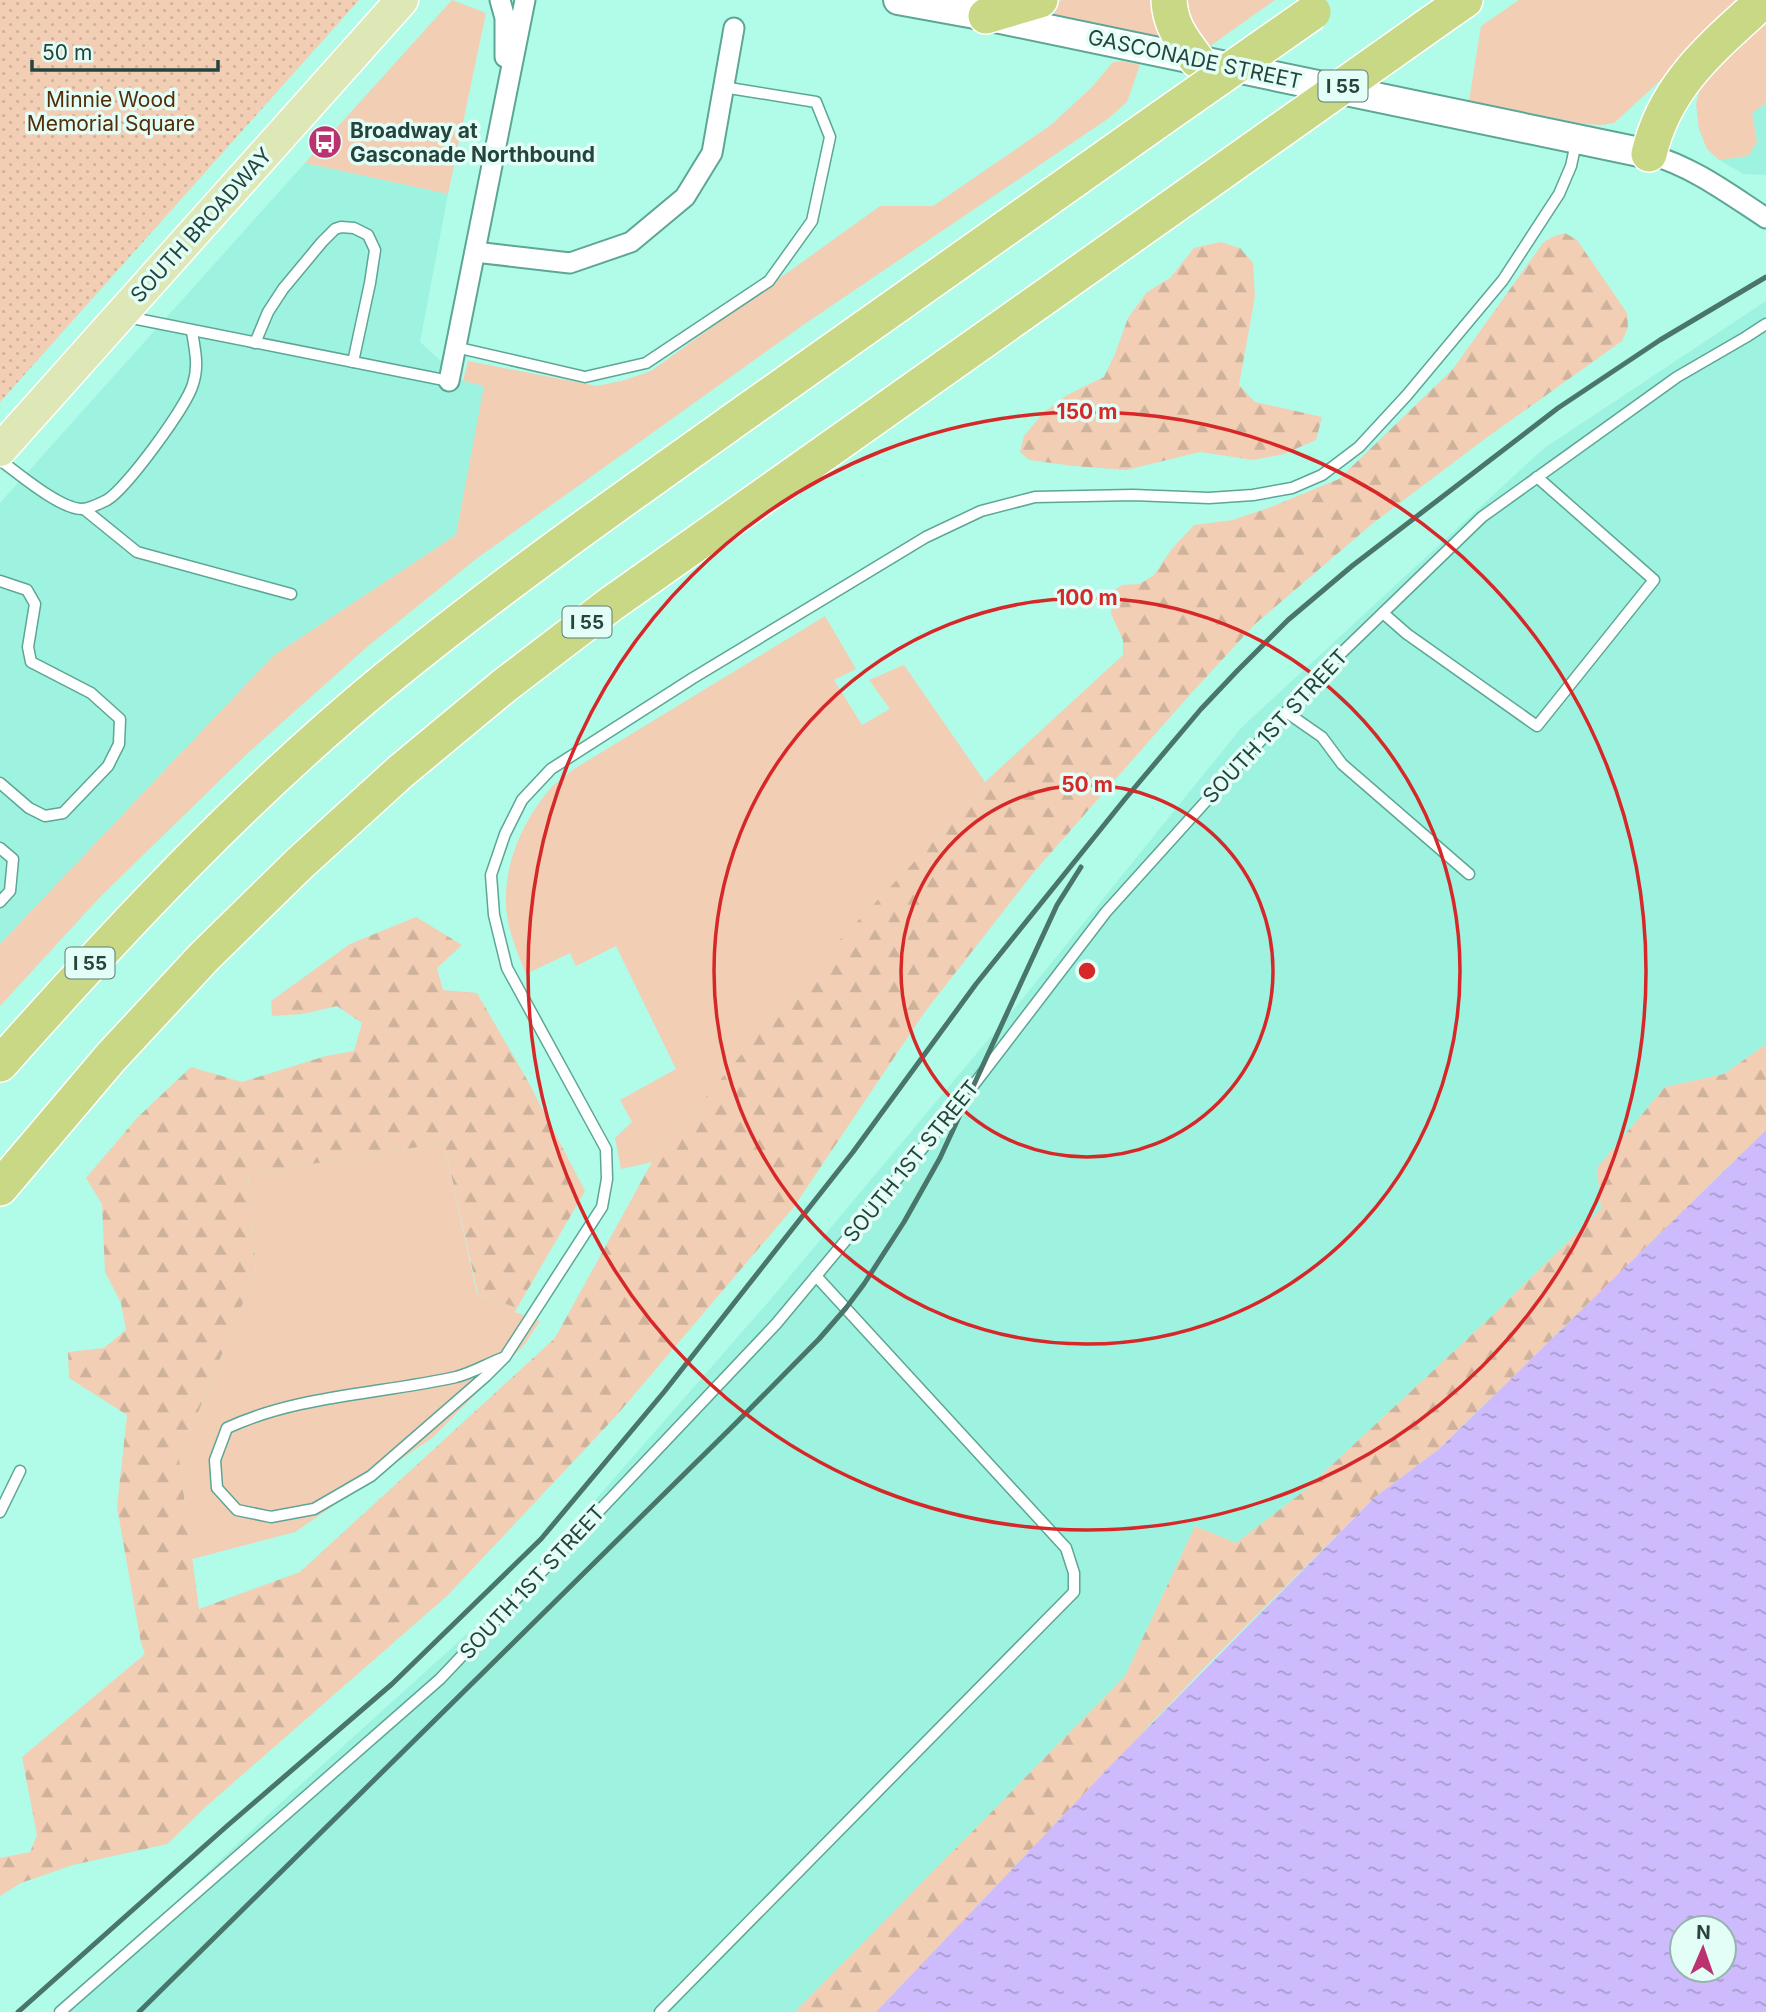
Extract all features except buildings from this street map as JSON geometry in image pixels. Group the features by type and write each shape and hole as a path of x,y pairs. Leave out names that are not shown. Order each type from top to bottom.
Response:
{"highway":[{"path":"986,16 1040,0"},
{"path":"1169,0 1169,13 1175,29 1196,60"},
{"name":"I 55","path":"0,1188 111,1056 204,957 299,864 400,772 505,685 611,604 1465,0"},
{"path":"1649,154 1661,117 1676,89 1694,65 1764,0"},
{"name":"I 55","path":"0,1064 88,965 184,866 280,773 383,682 489,598 610,508 1321,6"}],"main road":[{"name":"SOUTH BROADWAY","path":"0,450 402,0"}],"street":[{"path":"500,0 505,18 506,96"},
{"path":"449,381 525,0"},
{"name":"GASCONADE STREET","path":"898,0 1649,154 1696,173 1766,218"},
{"path":"475,252 570,263 631,242 685,197 712,153 734,28"}],"lane":[{"path":"455,347 585,377 646,363 769,281 811,221 830,137 816,102 723,86"},
{"path":"505,1357 458,1377 254,1415 227,1428 215,1460 217,1489 237,1510 271,1517 314,1509 371,1476 505,1357 602,1207 607,1179 606,1149 507,968 494,915 491,875 505,834 522,800 551,769 693,678 926,537 981,511 1035,497 1133,495 1209,498 1253,495 1292,488 1322,475 1359,447 1407,396 1503,280 1559,194 1571,166 1577,139"},
{"path":"255,343 268,312 283,289 322,242 335,229 354,228 368,235 375,250 353,362"},
{"path":"119,316 449,381"},
{"name":"SOUTH 1ST STREET","path":"60,2012 440,1679 776,1324 956,1108 1106,912 1327,667 1482,517 1676,377 1766,324"},
{"path":"84,509 108,500 126,484 179,411 192,387 197,366 192,332"},
{"path":"0,460 62,504 84,509 137,552 291,594"},
{"path":"1383,613 1407,634 1537,726 1654,580 1537,477"},
{"path":"0,581 27,590 34,604 28,647 31,662 90,692 120,719 119,744 108,766 63,813 45,816 29,808 0,783"},
{"path":"1286,712 1322,737 1342,764 1469,874"},
{"path":"0,848 13,859 10,891 0,902"},
{"path":"660,2012 1074,1592 1074,1573 1066,1548 816,1276"},
{"path":"0,1512 20,1471"}],"shaded area":[{"path":"1766,103 1766,175 1744,174 1719,160 1748,156 1757,142 1752,113"},
{"path":"305,163 448,194 420,342 463,381 485,386 456,535 273,656 0,944 0,503"},
{"path":"1766,301 1766,1044 1724,1074 1665,1087 1597,1168 1601,1209 1495,1313 1304,1491 1236,1543 1195,1526 1125,1676 795,2012 59,2012 286,1798 520,1586 770,1300 1024,997 1241,728 1543,449"}],"green space":[{"name":"Minnie Wood Memorial Square","path":"0,0 359,0 0,402"},
{"path":"452,0 486,13 448,194 305,163"},
{"path":"1062,0 1153,0 1154,18 1160,34 1157,40 1036,17 1044,8"},
{"path":"1185,0 1275,0 1210,46 1194,31"},
{"path":"1519,0 1748,0 1614,123 1601,125 1469,101 1481,26"},
{"path":"1766,12 1766,103 1752,113 1757,142 1748,156 1719,160 1707,149 1699,129 1696,104 1702,80"},
{"path":"1113,62 1140,65 1127,102 1109,118 806,323 476,559 367,647 250,751 100,897 0,1006 0,944 273,656 456,535 484,386 463,381 468,361 597,386 651,371 880,206 933,206 1051,125 1092,87"},
{"path":"1565,233 1577,240 1627,313 1628,327 1622,341 1372,524 1255,624 1034,872 924,1013 793,1208 616,1416 447,1596 210,1803 167,1844 73,1865 21,1883 0,1896 0,1858 30,1852 37,1835 22,1757 145,1654 117,1507 127,1415 69,1378 68,1352 104,1348 126,1330 121,1303 105,1272 102,1204 86,1178 137,1118 191,1067 242,1082 326,1056 354,1051 362,1023 337,1006 302,1014 272,1016 271,1001 350,944 416,917 462,945 437,968 443,990 477,993 530,1085 585,1191 517,1308 478,1294 444,1143 248,1174 256,1271 179,1459 199,1609 300,1572 555,1338 652,1162 815,966 954,820 985,782 1123,655 1123,640 1111,614 1112,592 1122,585 1140,584 1154,575 1171,550 1194,525 1233,520 1339,479 1453,369 1543,243"},
{"path":"1220,242 1240,248 1253,263 1255,296 1239,385 1255,402 1322,417 1316,440 1284,454 1253,460 1200,452 1126,470 1029,460 1020,452 1024,436 1043,413 1067,395 1104,377 1128,318 1147,292 1170,278 1194,248"},
{"path":"825,616 856,669 834,680 862,725 890,709 869,680 904,665 985,782 954,820 815,967 652,1162 621,1169 615,1138 632,1122 620,1100 676,1069 616,946 576,966 570,953 526,974 508,922 506,904 509,869 520,835 538,804 552,787 574,769"},
{"path":"1766,1044 1766,1130 1439,1449 1374,1498 1207,1665 876,2012 795,2012 1125,1676 1195,1526 1236,1543 1304,1491 1495,1313 1601,1209 1597,1168 1665,1087 1724,1074"},
{"path":"444,1143 477,1294 517,1308 515,1312 540,1321 525,1344 432,1438 295,1532 192,1559 179,1459 256,1271 248,1174"}],"water":[{"path":"1766,1130 1766,2012 876,2012 1116,1760 1374,1498 1439,1449"}],"railway":[{"path":"18,2012 392,1684 541,1539 664,1392 853,1152 976,984 1125,799 1201,709 1288,620 1352,566 1558,408 1660,340 1766,277"},
{"path":"139,2012 736,1423 846,1308 904,1222 940,1158 1057,905 1081,867"}],"place":[{"name":"Broadway at Gasconade Northbound","path":"325,142"}]}
